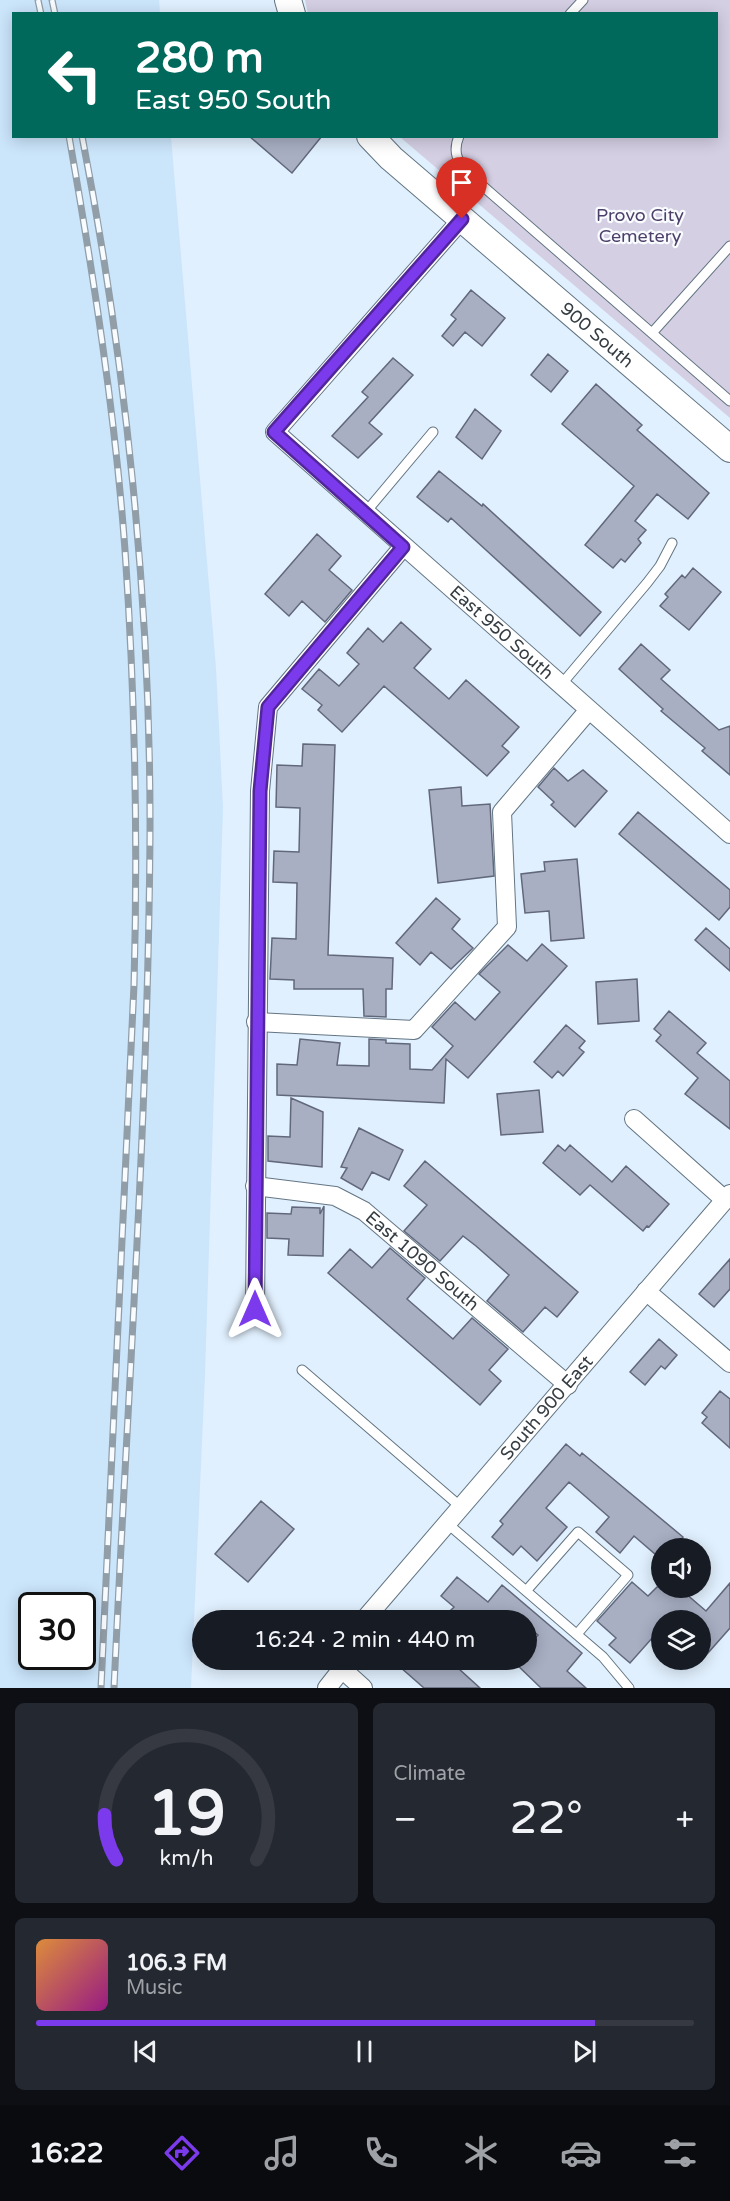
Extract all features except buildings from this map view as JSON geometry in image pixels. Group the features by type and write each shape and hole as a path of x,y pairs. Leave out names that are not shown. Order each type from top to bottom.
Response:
{"street":[{"name":"900 South","path":"372,138 462,219 730,449"},
{"name":"East 950 South","path":"462,219 274,432 730,834"},
{"path":"255,1309 260,791 268,707 403,547"},
{"path":"256,1022 414,1030 507,927 502,812 588,711"},
{"path":"634,1119 728,1197"},
{"name":"East 1090 South","path":"255,1186 335,1196 364,1211 568,1385"},
{"name":"South 900 East","path":"373,1610 728,1197"},
{"path":"646,1291 730,1363"},
{"path":"327,1688 338,1670"},
{"path":"346,1670 363,1688"}],"lane":[{"path":"572,12 583,0"},
{"path":"459,138 456,155 459,163 470,175 730,401"},
{"path":"652,333 730,246"},
{"path":"364,513 433,432"},
{"path":"560,686 647,583 660,566 672,543"},
{"path":"302,1370 462,1508"},
{"path":"448,1524 577,1634 603,1658 629,1688"},
{"path":"526,1591 578,1532 628,1575 577,1634"}],"shaded area":[{"path":"0,0 159,0 160,12 12,12 12,138 171,138 216,668 223,808 205,1375 194,1610 192,1610 191,1688 0,1688"}],"green space":[{"name":"Provo City Cemetery","path":"305,0 730,0 730,418 401,138 718,138 718,12 308,12"}],"railway":[{"path":"38,0 41,12"},
{"path":"52,0 55,12"},
{"path":"69,138 95,291 121,498 135,768 134,985 101,1688"},
{"path":"82,138 111,308 133,484 141,573 149,749 150,836 145,1049 114,1688"}],"route":[{"path":"255,1309 260,791 268,707 403,547 274,432 462,219"}]}
